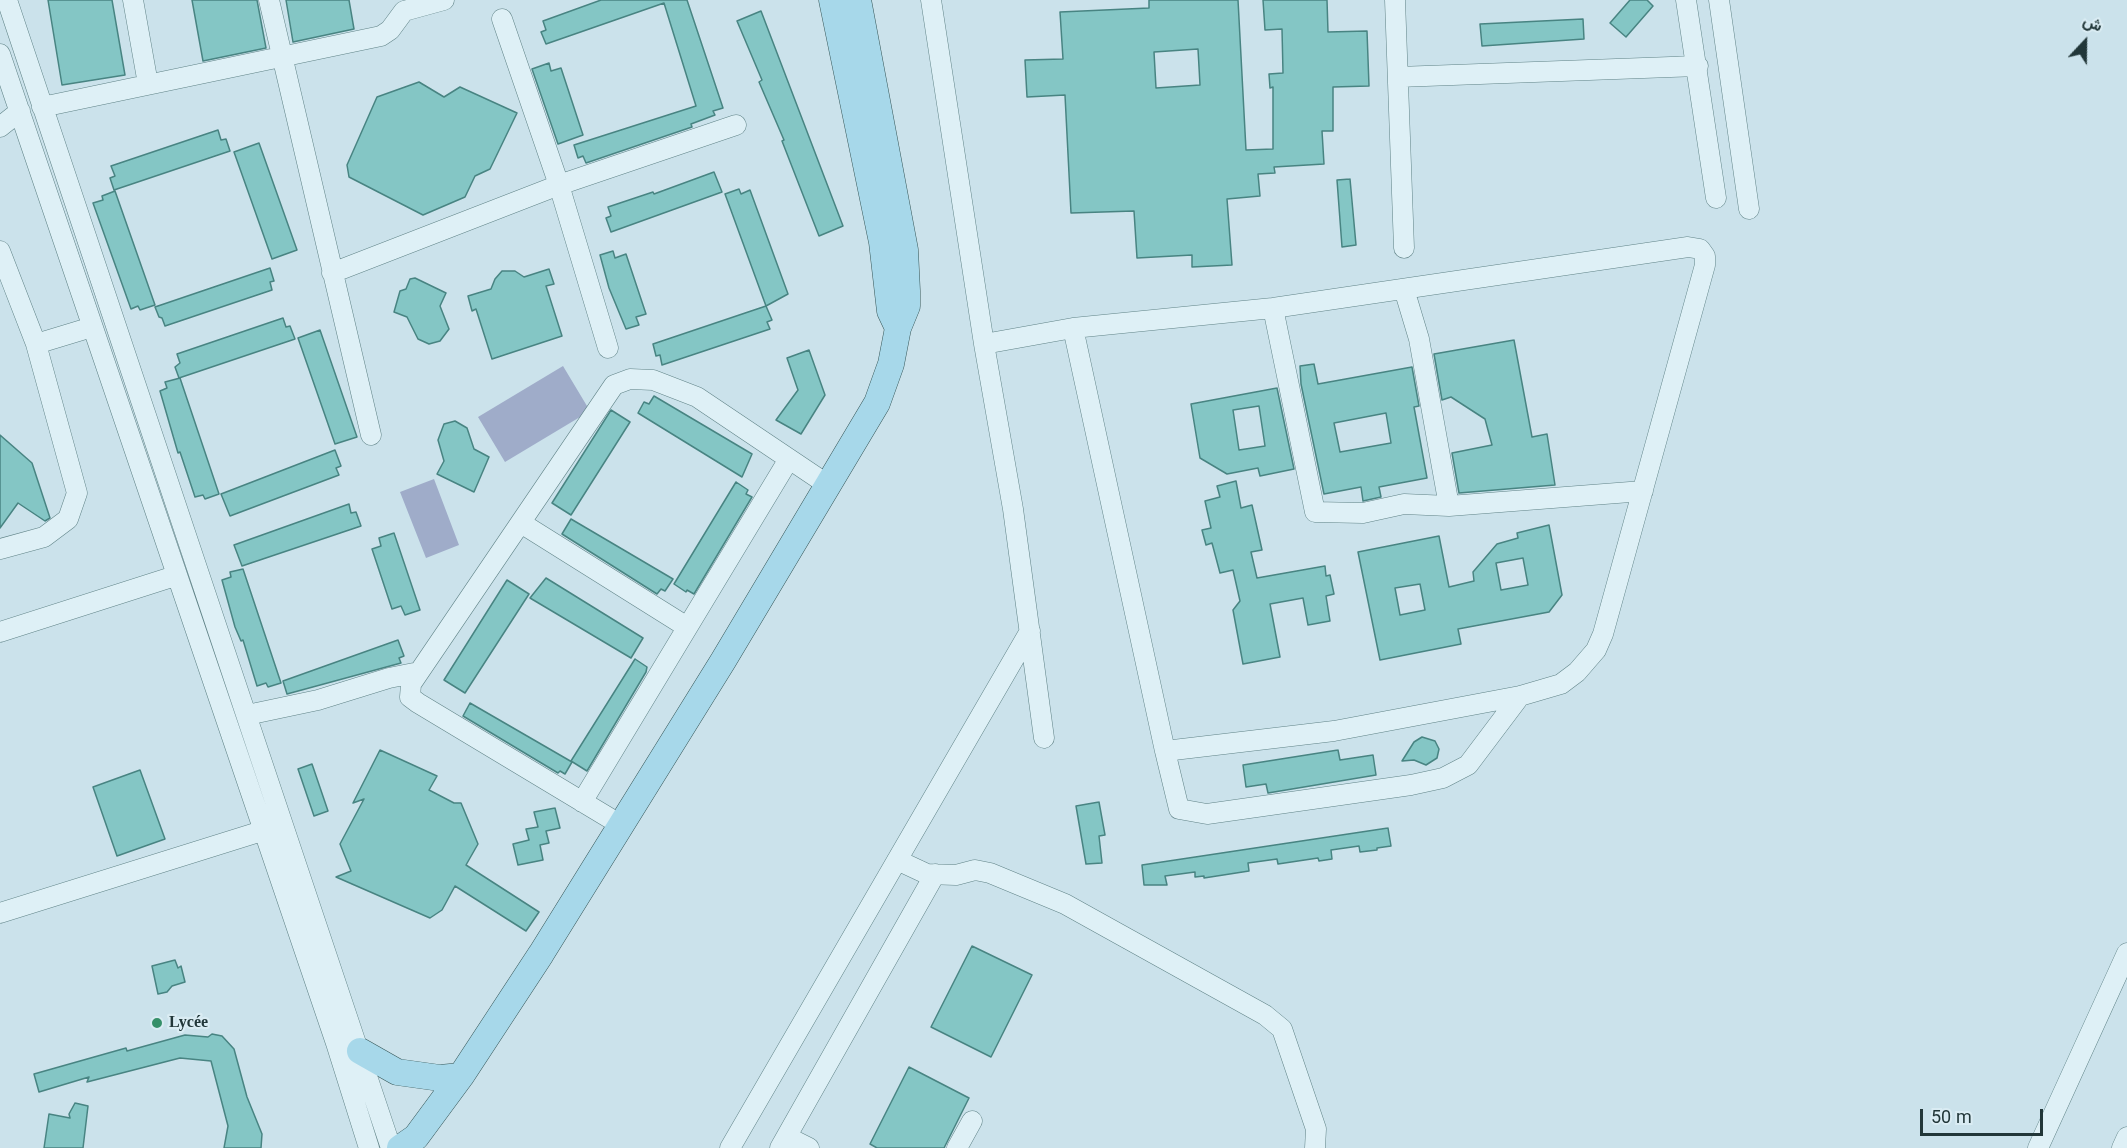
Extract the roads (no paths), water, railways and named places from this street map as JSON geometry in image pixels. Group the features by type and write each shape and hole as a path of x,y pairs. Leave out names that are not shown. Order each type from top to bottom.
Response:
{"main road":[{"path":"832,0 882,242 890,312 898,328"},
{"path":"410,1144 461,1076 621,825 877,403 891,364 898,328 908,306 905,250 858,0"},
{"path":"360,1051 397,1072 429,1078 461,1076"}],"street":[{"path":"7,0 391,1148"},
{"path":"133,0 148,84"},
{"path":"269,0 280,57 371,435"},
{"path":"42,107 381,36 390,30 403,5 444,0"},
{"path":"931,0 984,344 1013,509 1044,738"},
{"path":"1395,0 1404,248"},
{"path":"1686,0 1698,66 1716,198"},
{"path":"1719,0 1749,209"},
{"path":"502,19 559,185 608,348"},
{"path":"0,54 175,576 336,1043 369,1148"},
{"path":"1398,78 1698,66"},
{"path":"0,127 20,111"},
{"path":"332,273 559,185 736,125"},
{"path":"984,344 1072,328 1273,308 1688,247 1694,247 1703,252 1705,265 1603,634 1596,650 1576,672 1561,684 1521,696 1334,731 1165,751"},
{"path":"0,251 36,345 77,493 68,519 44,537 0,549"},
{"path":"1404,289 1419,339 1449,506"},
{"path":"1273,308 1315,512 1363,513 1404,504 1449,506 1643,491"},
{"path":"36,345 92,327"},
{"path":"1072,328 1179,809 1207,814 1411,785 1443,778 1468,765 1521,696"},
{"path":"621,825 410,697 411,684 614,385 630,379 653,380 697,397 828,485"},
{"path":"582,802 789,459"},
{"path":"521,523 687,627"},
{"path":"0,632 175,576"},
{"path":"730,1148 1030,631"},
{"path":"247,715 318,700 389,678 419,672"},
{"path":"0,913 262,831"},
{"path":"897,860 927,874 956,875 975,870 990,873 1065,904 1265,1015 1282,1029 1316,1129 1315,1148"},
{"path":"809,1148 784,1142 935,874"},
{"path":"2038,1148 2127,953"},
{"path":"957,1148 972,1121"},
{"path":"2122,1148 2127,1137"}],"place":[{"name":"Lycée","path":"157,1023"}]}
